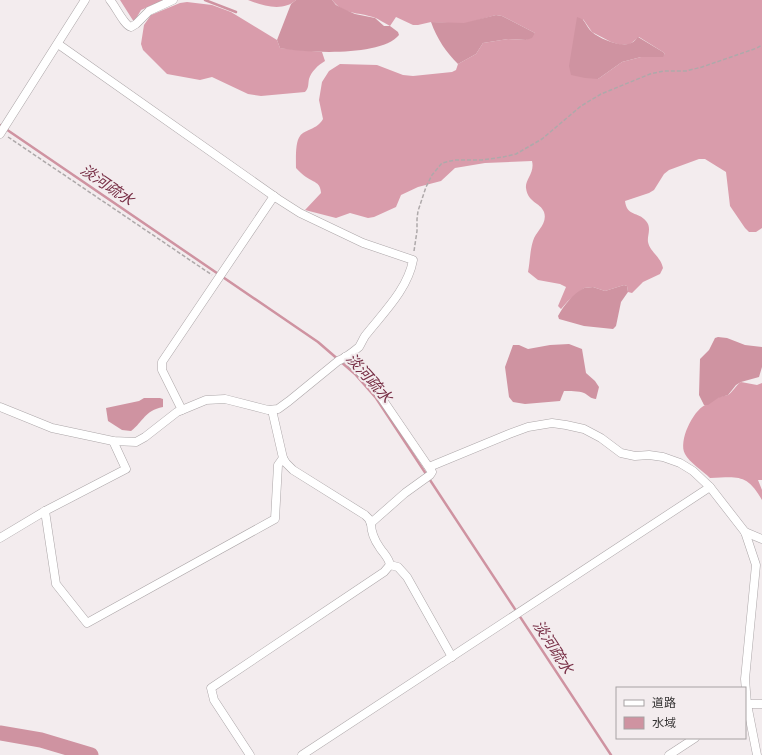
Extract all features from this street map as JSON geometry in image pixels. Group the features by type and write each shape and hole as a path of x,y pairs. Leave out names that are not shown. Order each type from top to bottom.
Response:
{"street":[{"path":"2,131 85,0"},
{"path":"110,0 127,26 131,26 136,24 149,12 173,0"},
{"path":"0,407 52,428 113,441 136,442 182,410 206,400 225,399 272,410 278,409 359,347 364,337 394,299 407,278 413,260 363,243 300,213 58,44"},
{"path":"182,410 162,370 162,359 274,196"},
{"path":"342,359 372,384 428,473"},
{"path":"272,410 283,458 286,462 293,470 365,515 369,519 375,540 387,557 390,565"},
{"path":"371,524 376,517 428,473 509,434 535,426 552,424 584,429 601,438 620,453 635,456 649,455 663,457 680,462 693,471 710,487 745,532 756,565 745,687"},
{"path":"0,538 45,511 126,469 113,441"},
{"path":"45,511 56,584 87,623 275,519 278,465 283,458"},
{"path":"302,755 710,487"},
{"path":"745,532 762,539"},
{"path":"390,565 398,567 407,577 452,657"},
{"path":"250,755 214,700 211,688 384,572 390,565"},
{"path":"757,755 746,704 762,704"},
{"path":"669,755 693,739"}],"path":[{"path":"413,260 418,211 426,187 432,175 442,163 455,160 482,160 516,154 542,139 581,106 601,94 650,74 702,67 762,45"},
{"path":"2,131 219,276"}],"shaded area":[{"path":"120,0 164,0 141,10 134,22"},
{"path":"248,0 296,0 285,6 273,7"},
{"path":"332,0 762,0 762,228 756,232 749,232 730,206 726,172 705,159 699,159 669,170 664,174 654,190 625,201 630,212 643,218 649,226 648,242 649,246 662,264 663,268 660,274 643,282 632,293 628,292 627,286 624,285 605,291 593,287 584,288 561,309 558,306 566,287 560,284 538,280 528,272 534,237 543,224 545,216 540,206 529,197 527,193 526,185 533,165 532,161 485,163 455,168 441,181 418,187 401,195 396,207 374,217 368,218 350,213 336,218 305,210 321,193 318,185 296,168 297,142 302,134 318,125 323,119 319,100 322,82 329,71 340,64 377,65 403,75 413,76 452,72 456,70 458,64 476,54 483,43 508,39 526,40 535,33 502,16 496,15 464,24 431,22 418,25 413,25 396,17 390,26 367,15 346,11","holes":["583,19 592,32 611,42 621,45 630,44 639,37 665,54 662,57 641,57 622,62 598,79"]},
{"path":"187,2 212,5 231,12 277,40 280,48 322,52 325,61 311,74 308,87 305,92 261,96 248,94 212,77 200,80 167,74 143,50 141,44 144,25 151,15 180,3"},
{"path":"741,382 757,385 762,383 762,480 758,480 762,490 762,500 757,491 751,485 740,478 710,478 690,460 685,454 683,448 685,434 700,408 719,397 730,394"}],"water":[{"path":"296,0 332,0 336,5 355,14 375,18 384,26 390,26 398,32 399,35 390,42 376,47 342,52 307,51 280,48 277,40 291,4"},
{"path":"496,15 502,16 535,33 532,38 526,40 508,39 483,43 476,54 458,64 442,45 431,22 464,23"},
{"path":"577,17 584,21 592,32 605,40 617,44 627,44 633,42 638,37 665,54 663,57 641,57 622,62 598,79 571,75 569,66"},
{"path":"624,285 627,286 628,292 621,302 616,326 613,329 584,326 559,319 558,316 566,304 576,293 584,288 593,287 605,291"},
{"path":"715,338 727,338 745,345 762,347 762,367 759,377 741,382 736,385 728,395 718,398 708,405 704,405 699,395 700,359 709,350"},
{"path":"569,344 582,349 586,373 599,387 596,399 591,398 582,392 564,391 560,401 525,404 513,402 509,397 505,367 513,345 519,345 528,349 550,345"},
{"path":"144,398 163,399 163,407 148,414 131,431 122,430 108,421 106,408 139,401"}],"waterway":[{"path":"205,0 236,12"},
{"name":"淡河疏水","path":"0,125 318,342 355,374 376,398 611,755"},
{"path":"0,733 41,740 91,755"}]}
